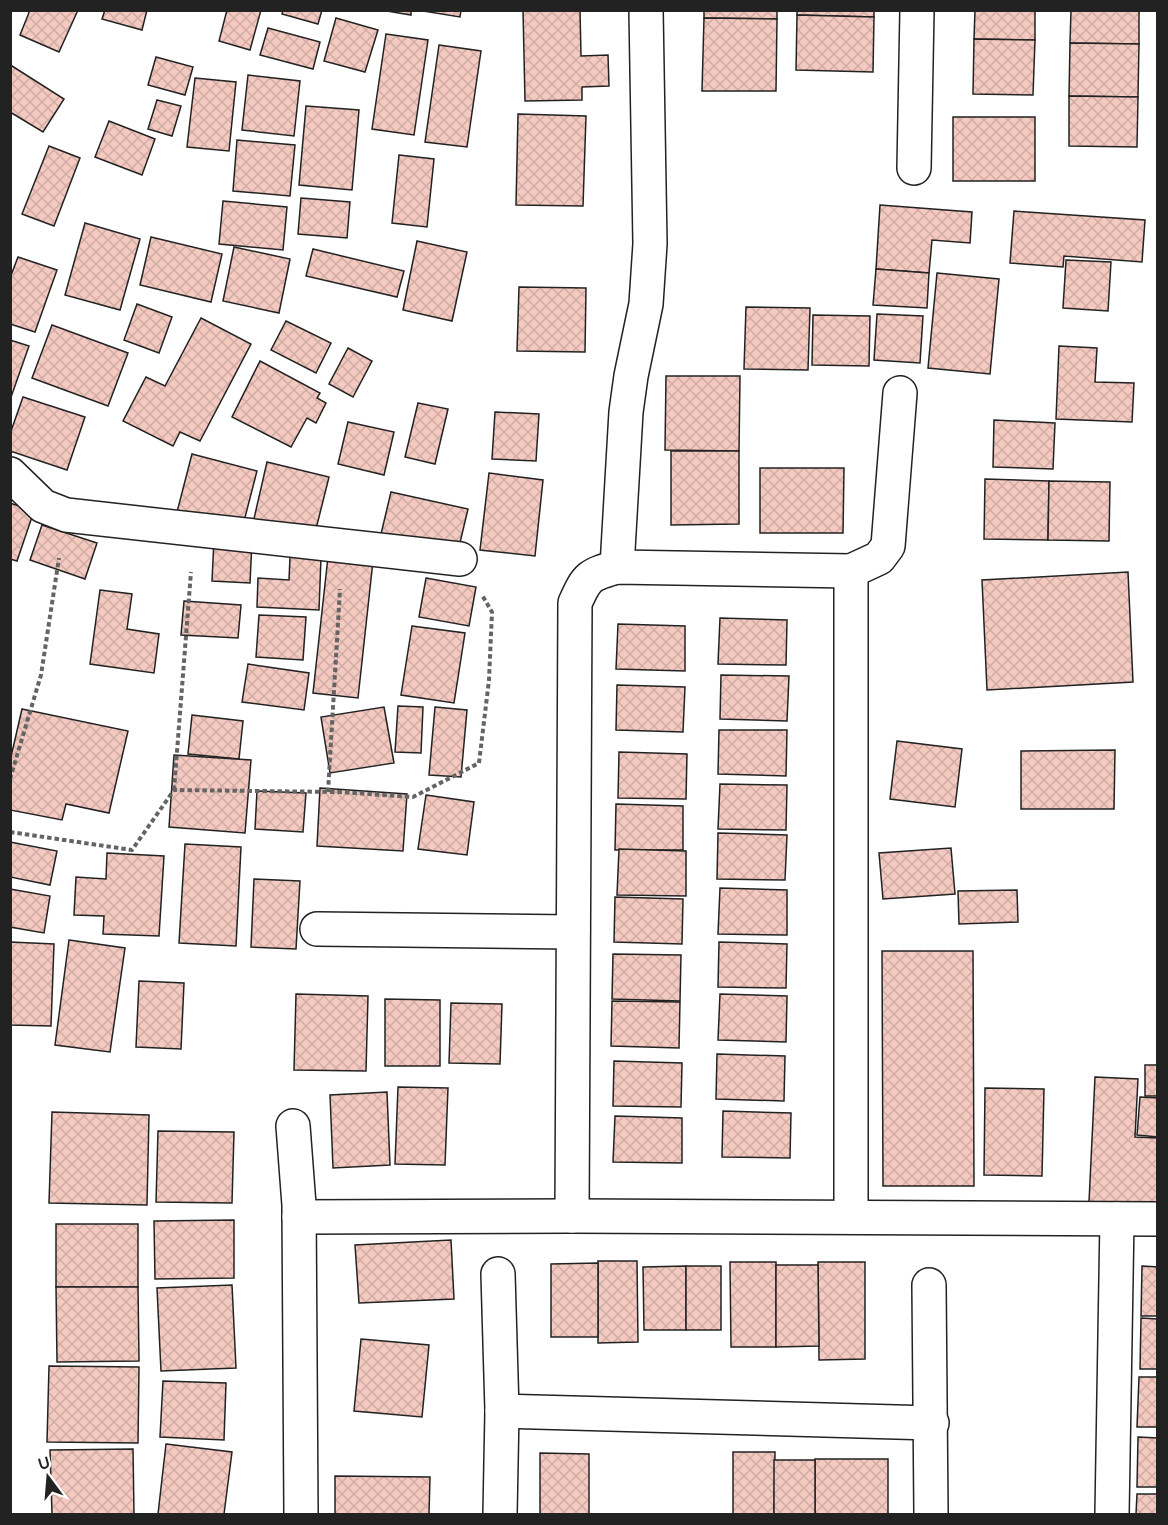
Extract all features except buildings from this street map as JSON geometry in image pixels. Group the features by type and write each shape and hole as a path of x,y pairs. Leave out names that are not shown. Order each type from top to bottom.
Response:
{"street":[{"path":"617,567 626,412 646,304 650,244 646,10"},
{"path":"914,168 917,10"},
{"path":"572,1216 575,603 585,582 594,574 617,567 851,571 879,558 888,546 900,393"},
{"path":"10,474 44,506 66,515 460,560"},
{"path":"851,571 851,1217"},
{"path":"317,929 573,932"},
{"path":"293,1126 299,1217 301,1515"},
{"path":"299,1217 1158,1219"},
{"path":"1112,1515 1117,1219"},
{"path":"498,1274 501,1411 500,1515"},
{"path":"928,1285 932,1423 931,1515"},
{"path":"501,1411 932,1423"}],"path":[{"path":"10,779 41,675 66,515"},
{"path":"10,832 132,850 174,790 195,530"},
{"path":"328,792 343,546"},
{"path":"174,790 328,792 413,797 479,763 489,680 492,612 460,560"}]}
